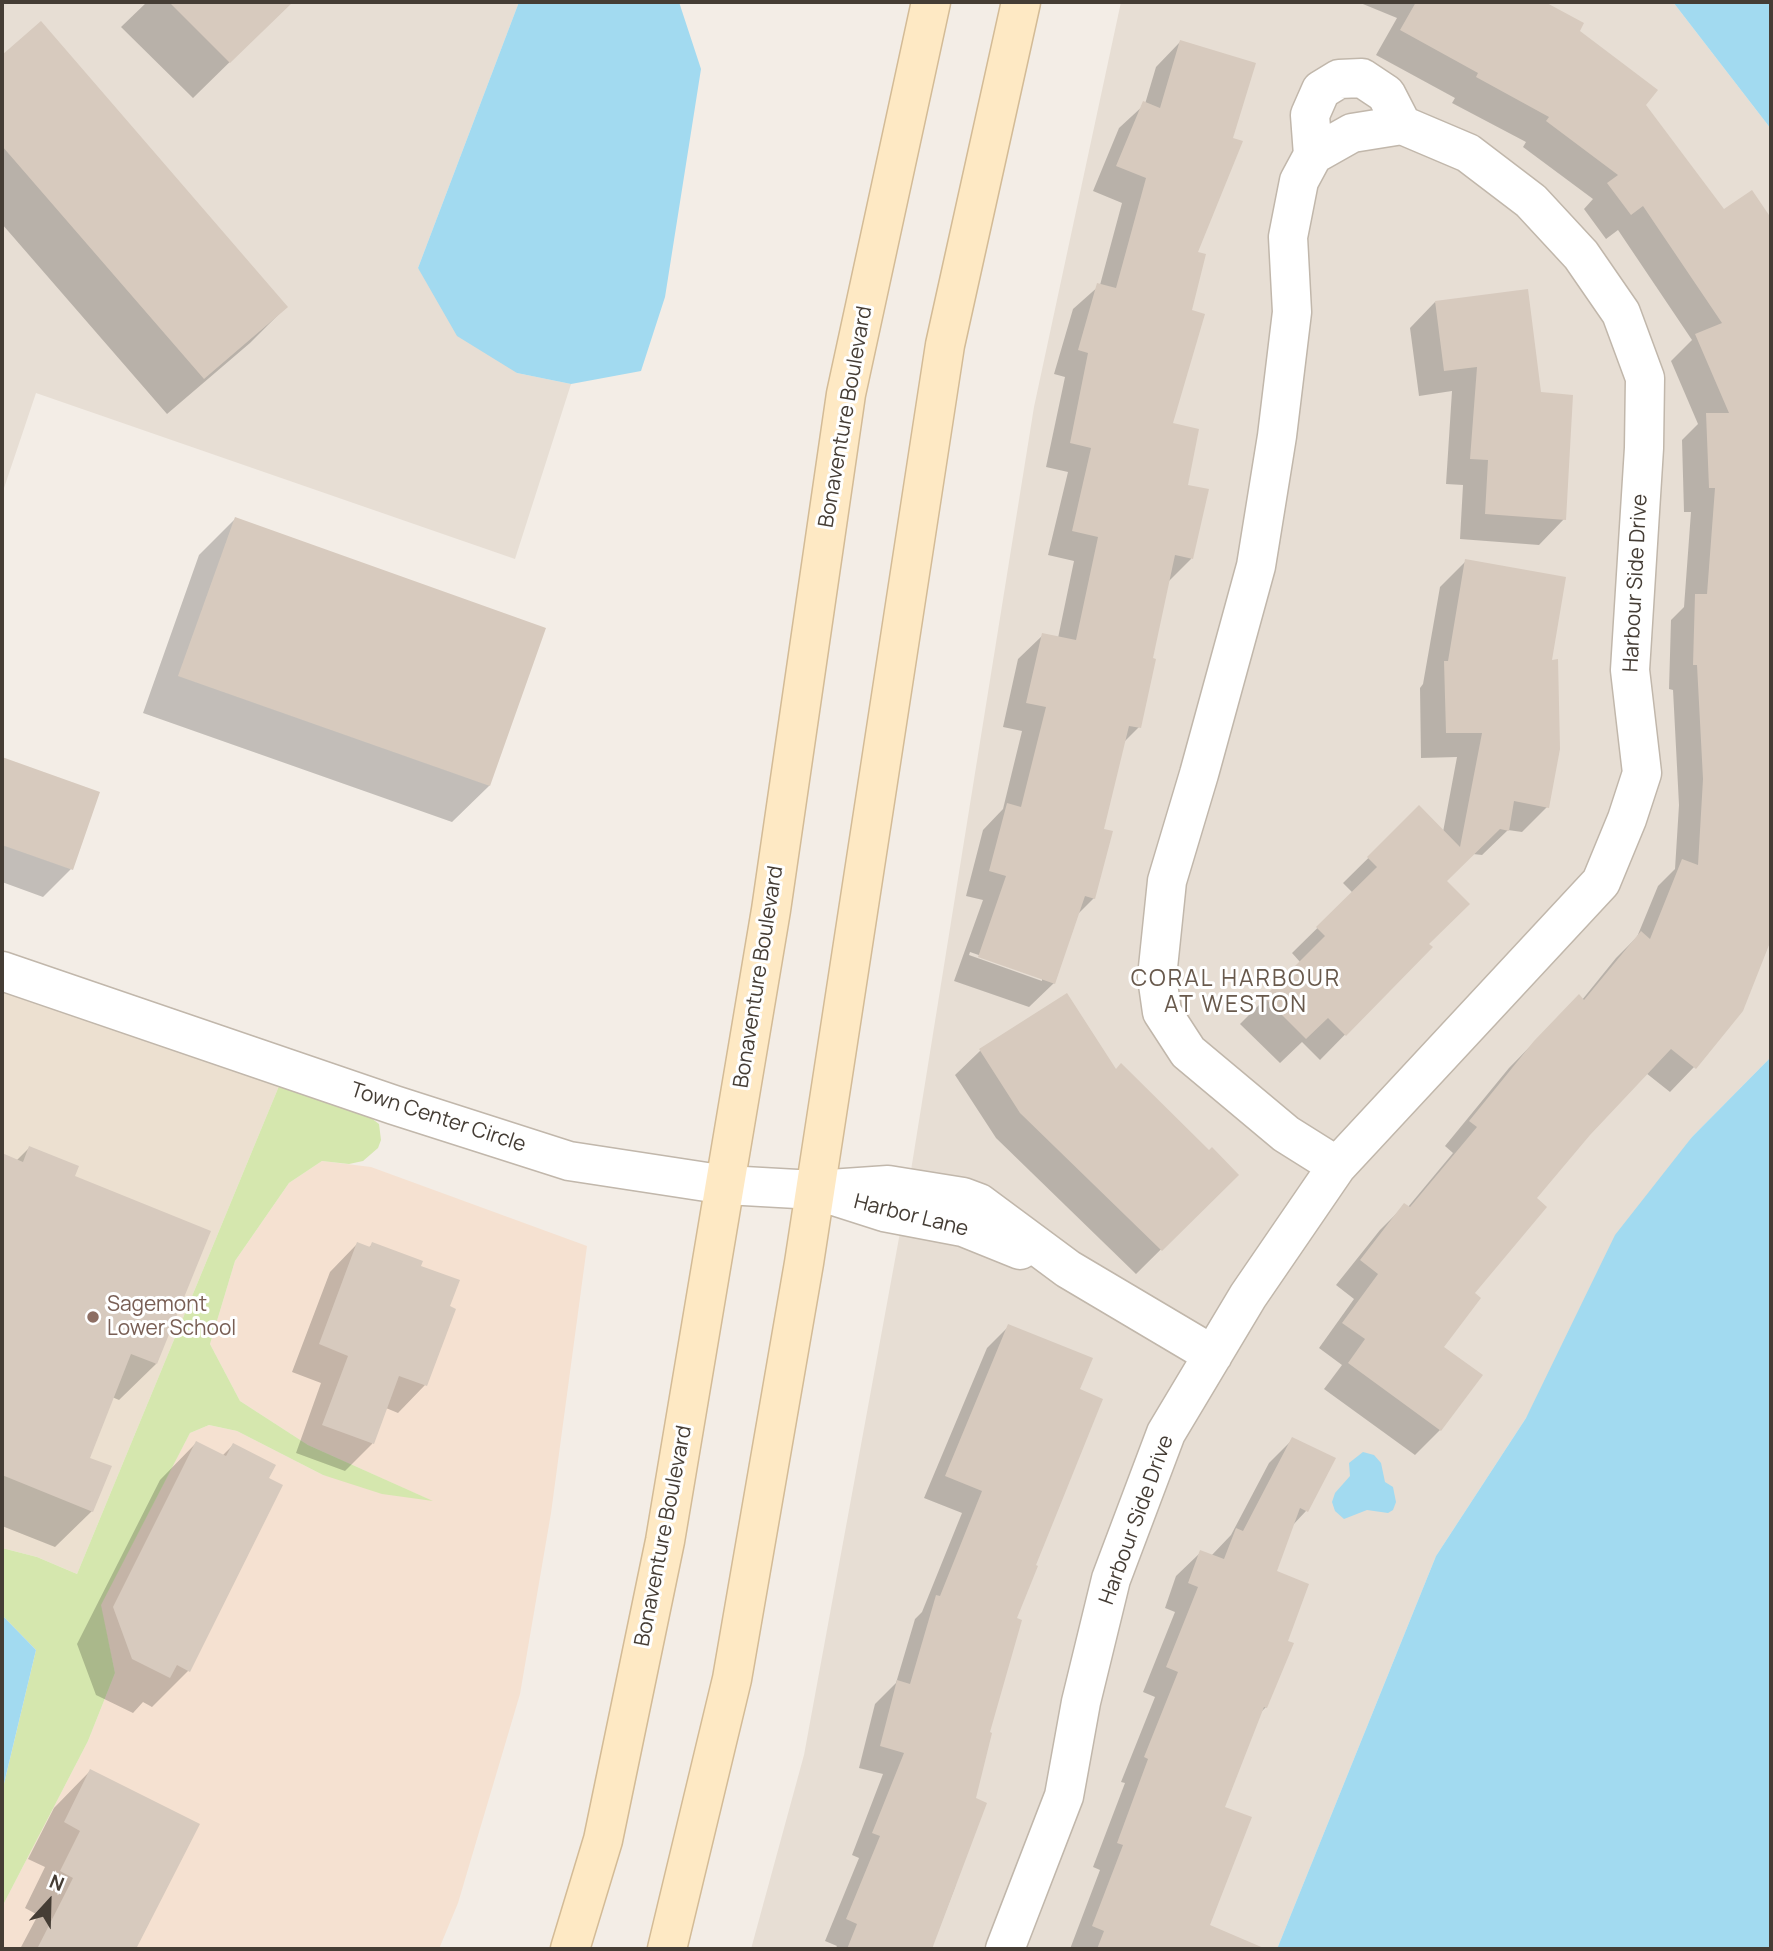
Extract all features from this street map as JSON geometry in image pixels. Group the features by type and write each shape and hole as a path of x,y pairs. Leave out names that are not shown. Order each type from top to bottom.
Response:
{"main road":[{"name":"Bonaventure Boulevard","path":"570,1949 603,1840 665,1541 771,910 846,394 931,2"},
{"path":"667,1949 732,1679 815,1189 945,345 1021,2"}],"street":[{"path":"1313,155 1310,115 1321,90 1339,79 1362,78 1386,94 1402,125 1352,133 1313,155 1299,181 1288,237 1292,312 1277,436 1256,566 1167,881 1157,977 1162,1012 1188,1052 1286,1134 1337,1166"},
{"name":"Harbour Side Drive","path":"1005,1949 1064,1796 1082,1702 1111,1579 1166,1433 1248,1296 1337,1166 1601,882 1627,819 1642,773 1630,670 1646,378 1621,313 1581,255 1531,201 1468,153 1402,125"},
{"name":"Town Center Circle","path":"2,971 72,997 569,1161 726,1185 815,1189"},
{"name":"Harbor Lane","path":"815,1189 888,1185 963,1197 985,1221 1213,1355"},
{"name":"Harbor Lane","path":"815,1189 884,1212 963,1227 985,1221"}],"shaded area":[{"path":"2,2 519,2 418,268 517,373 571,384 515,559 36,393 2,494"},
{"name":"CORAL HARBOUR AT WESTON","path":"1121,2 1673,2 1771,129 1771,1057 1692,1137 1526,1418 1436,1556 1277,1949 751,1949 804,1755 908,1189 1034,407"},
{"name":"Sagemont Lower School","path":"2,971 279,1086 77,1574 37,1557 2,1548"},
{"path":"322,1161 371,1167 587,1246 551,1513 520,1694 458,1903 439,1949 2,1949 2,1907 88,1741 115,1673 100,1605 190,1433 209,1425 237,1431 323,1475 430,1500 308,1445 240,1401 210,1344 235,1261 289,1183"}],"green space":[{"path":"279,1086 362,1111 379,1124 381,1140 378,1148 363,1161 349,1164 322,1161 289,1183 235,1261 210,1344 240,1401 308,1445 433,1501 382,1494 323,1475 237,1431 209,1425 190,1433 101,1605 115,1673 88,1741 2,1907 2,1792 36,1650 2,1615 2,1548 37,1557 77,1574"}],"water":[{"path":"519,2 679,2 701,69 665,297 641,371 571,384 517,373 457,336 418,268"},
{"path":"1673,2 1771,2 1771,129"},
{"path":"1771,1057 1771,1949 1277,1949 1436,1556 1526,1418 1615,1235 1692,1137"},
{"path":"1363,1452 1374,1455 1381,1463 1385,1482 1393,1487 1396,1502 1393,1510 1388,1513 1367,1510 1344,1519 1335,1511 1332,1502 1335,1493 1350,1476 1349,1463"},
{"path":"2,1615 36,1650 2,1792"}],"building":[{"path":"169,2 293,2 230,63"},
{"path":"1416,2 1545,2 1584,23 1580,31 1658,90 1646,105 1724,209 1752,190 1771,218 1771,940 1743,1011 1696,1069 1671,1049 1590,1135 1537,1198 1547,1207 1475,1293 1481,1298 1444,1347 1483,1375 1441,1431 1348,1363 1365,1339 1342,1323 1378,1274 1360,1260 1404,1203 1410,1207 1477,1127 1469,1121 1534,1041 1579,994 1584,1000 1641,931 1650,939 1682,859 1698,865 1703,779 1697,665 1693,665 1695,594 1707,594 1715,488 1709,488 1706,413 1729,413 1695,334 1722,323 1643,206 1631,215 1607,183 1618,175 1546,121 1549,117 1476,77 1478,73 1400,30"},
{"path":"41,21 288,307 204,379 2,146 2,55"},
{"path":"1180,40 1256,63 1233,138 1243,141 1198,252 1206,254 1192,310 1205,314 1173,423 1199,429 1188,485 1209,489 1193,559 1175,555 1141,728 1129,726 1104,829 1113,831 1095,899 1085,896 1055,984 978,957 1006,876 989,871 1007,803 1021,807 1046,707 1026,703 1042,633 1076,640 1098,537 1072,531 1091,448 1070,443 1088,353 1078,350 1097,283 1116,288 1146,178 1116,166 1143,101 1160,108"},
{"path":"1528,289 1541,392 1573,395 1566,520 1485,514 1488,460 1470,459 1477,367 1444,371 1435,301"},
{"path":"235,517 546,628 490,786 178,676"},
{"path":"1465,559 1566,577 1552,660 1558,659 1560,749 1549,808 1514,801 1509,831 1500,829 1447,881 1470,904 1429,944 1433,947 1346,1036 1328,1018 1306,1039 1264,997 1325,936 1316,927 1377,867 1367,857 1419,805 1460,847 1482,733 1446,733 1444,661 1448,661"},
{"path":"2,757 100,792 73,870 2,845"},
{"path":"1067,993 1116,1069 1121,1063 1209,1150 1212,1147 1239,1175 1162,1251 1020,1113 979,1049"},
{"path":"29,1146 79,1166 75,1176 211,1231 157,1364 131,1354 90,1458 112,1466 93,1512 2,1475 2,1153 23,1162"},
{"path":"357,1242 370,1247 372,1242 423,1261 421,1266 460,1280 450,1306 456,1309 427,1386 399,1376 374,1444 322,1425 348,1356 319,1344"},
{"path":"1008,1324 1093,1358 1080,1389 1103,1399 1017,1618 1022,1620 990,1732 992,1733 976,1798 987,1803 932,1949 847,1949 857,1924 846,1919 880,1836 872,1833 904,1753 880,1746 897,1680 910,1684 936,1595 940,1596 982,1491 945,1476"},
{"path":"1292,1437 1336,1458 1308,1512 1300,1508 1277,1571 1309,1584 1288,1641 1294,1643 1267,1708 1264,1707 1225,1807 1252,1817 1210,1925 1266,1949 1097,1949 1104,1931 1092,1926 1123,1845 1117,1843 1148,1759 1144,1757 1178,1672 1166,1667 1198,1587 1188,1583 1200,1550 1224,1559 1236,1528 1243,1531"},
{"path":"196,1441 226,1456 233,1443 276,1465 269,1478 283,1485 190,1672 177,1665 170,1678 132,1659 113,1607"},
{"path":"90,1769 200,1824 136,1949 37,1949 73,1878 60,1871 80,1831 64,1822"}],"place":[{"name":"Sagemont Lower School","path":"93,1317"}],"district":[{"name":"CORAL HARBOUR AT WESTON","path":"1236,993"}]}
